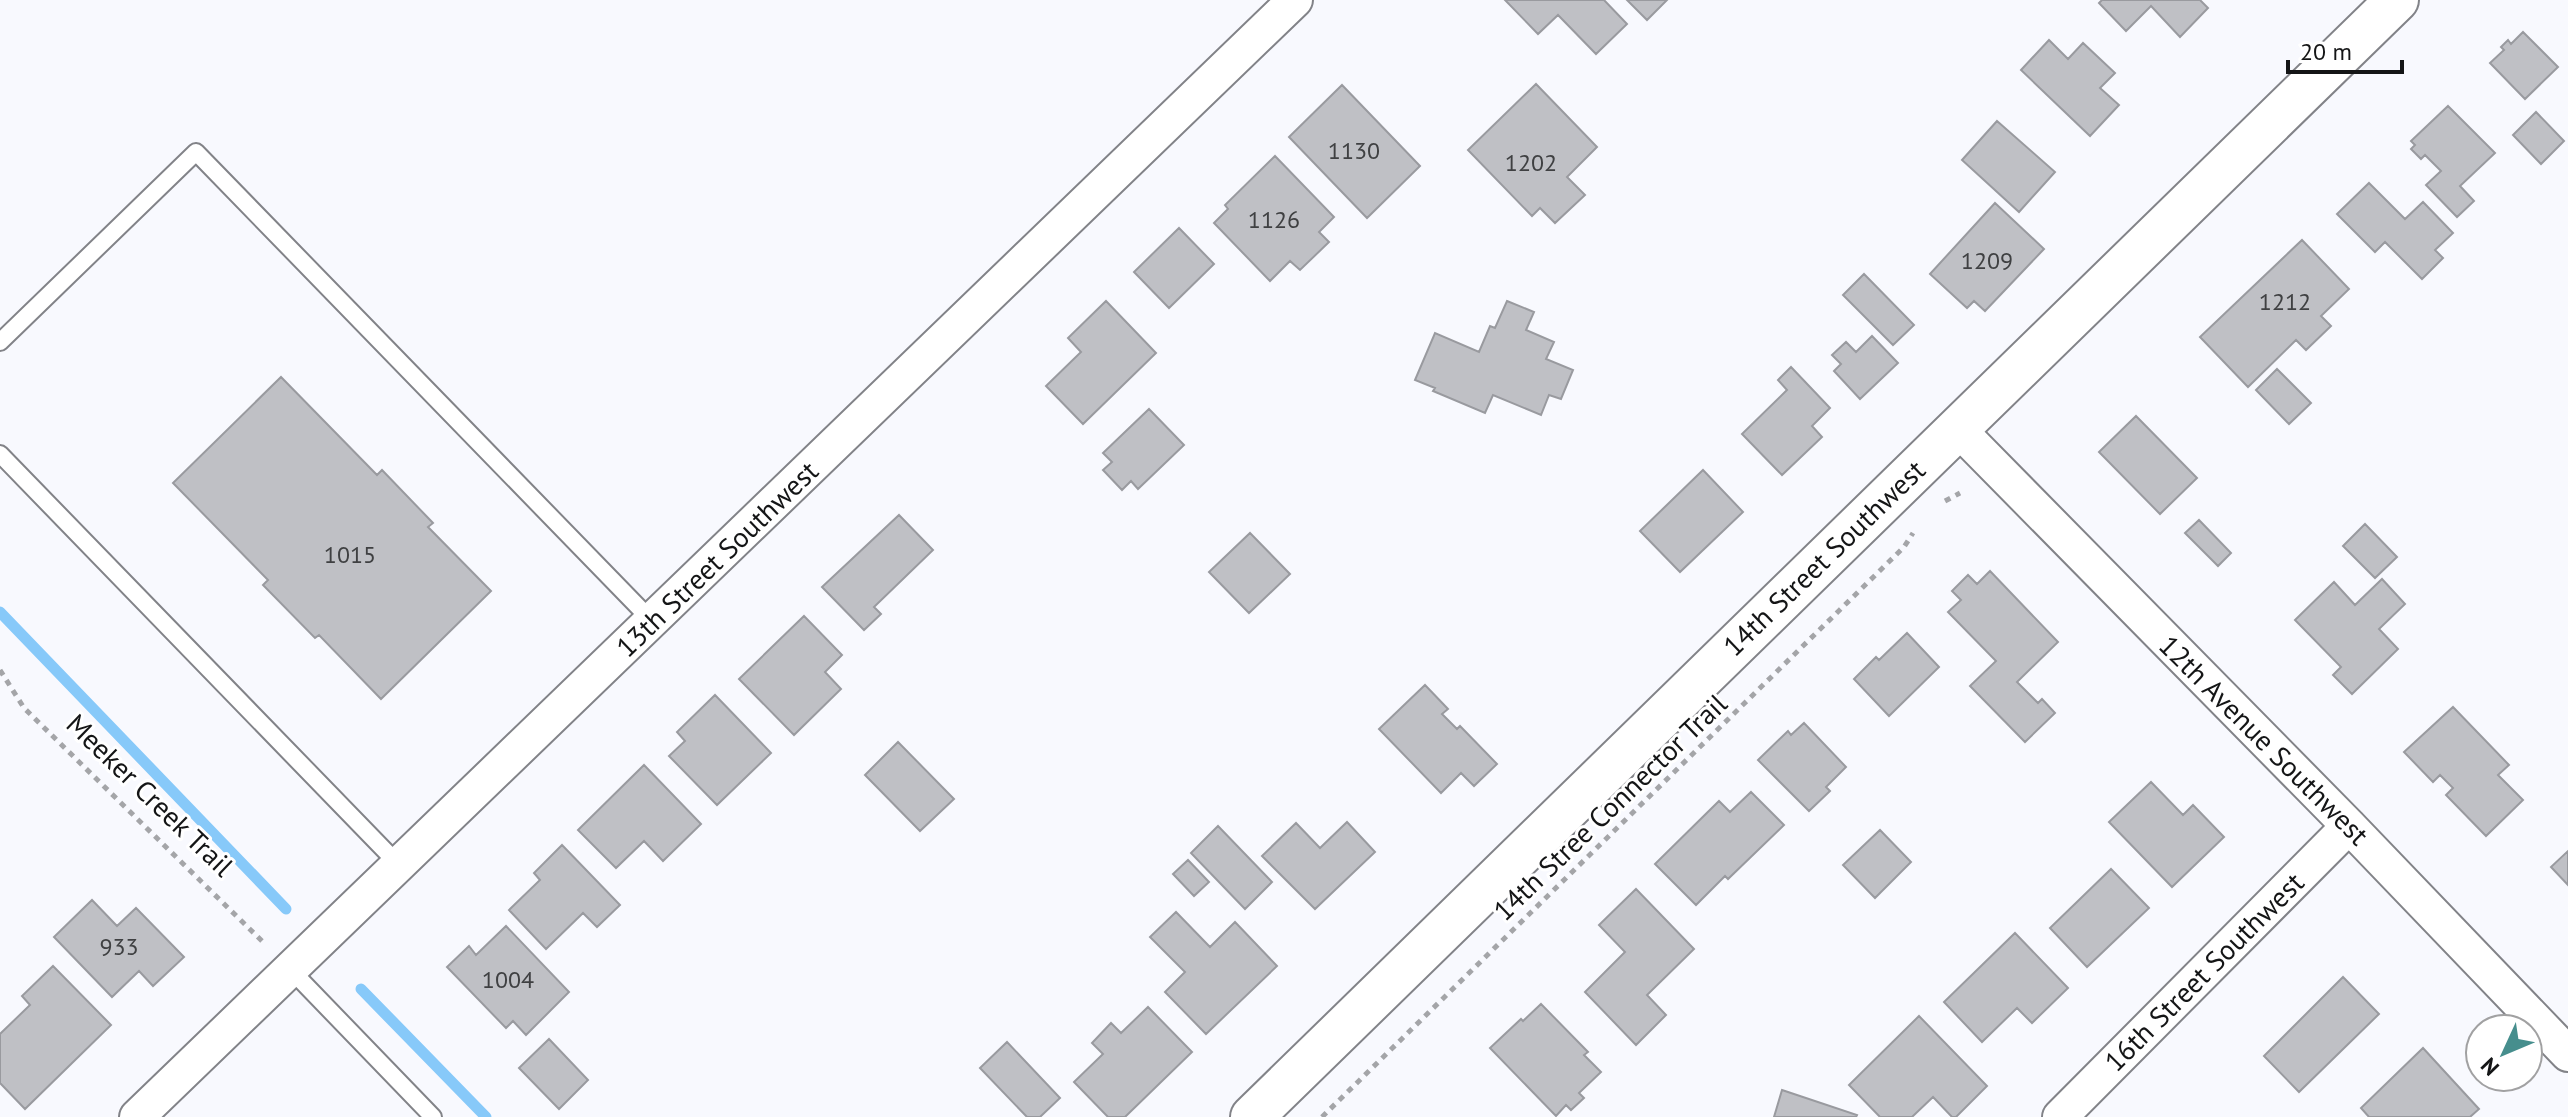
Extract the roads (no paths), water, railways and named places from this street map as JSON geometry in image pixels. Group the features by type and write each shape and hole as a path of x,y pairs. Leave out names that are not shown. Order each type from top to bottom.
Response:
{"street":[{"name":"13th Street Southwest","path":"137,1117 282,960 399,865 1295,0"},
{"name":"14th Street Southwest","path":"1252,1117 2397,0"},
{"name":"12th Avenue Southwest","path":"1957,428 2349,826 2568,1054"},
{"name":"16th Street Southwest","path":"2060,1117 2349,826"}],"lane":[{"path":"0,342 196,152 652,621"},
{"path":"0,454 399,865"},
{"path":"282,960 433,1117"}],"waterway":[{"path":"0,612 286,909"},
{"path":"361,989 486,1117"}]}
